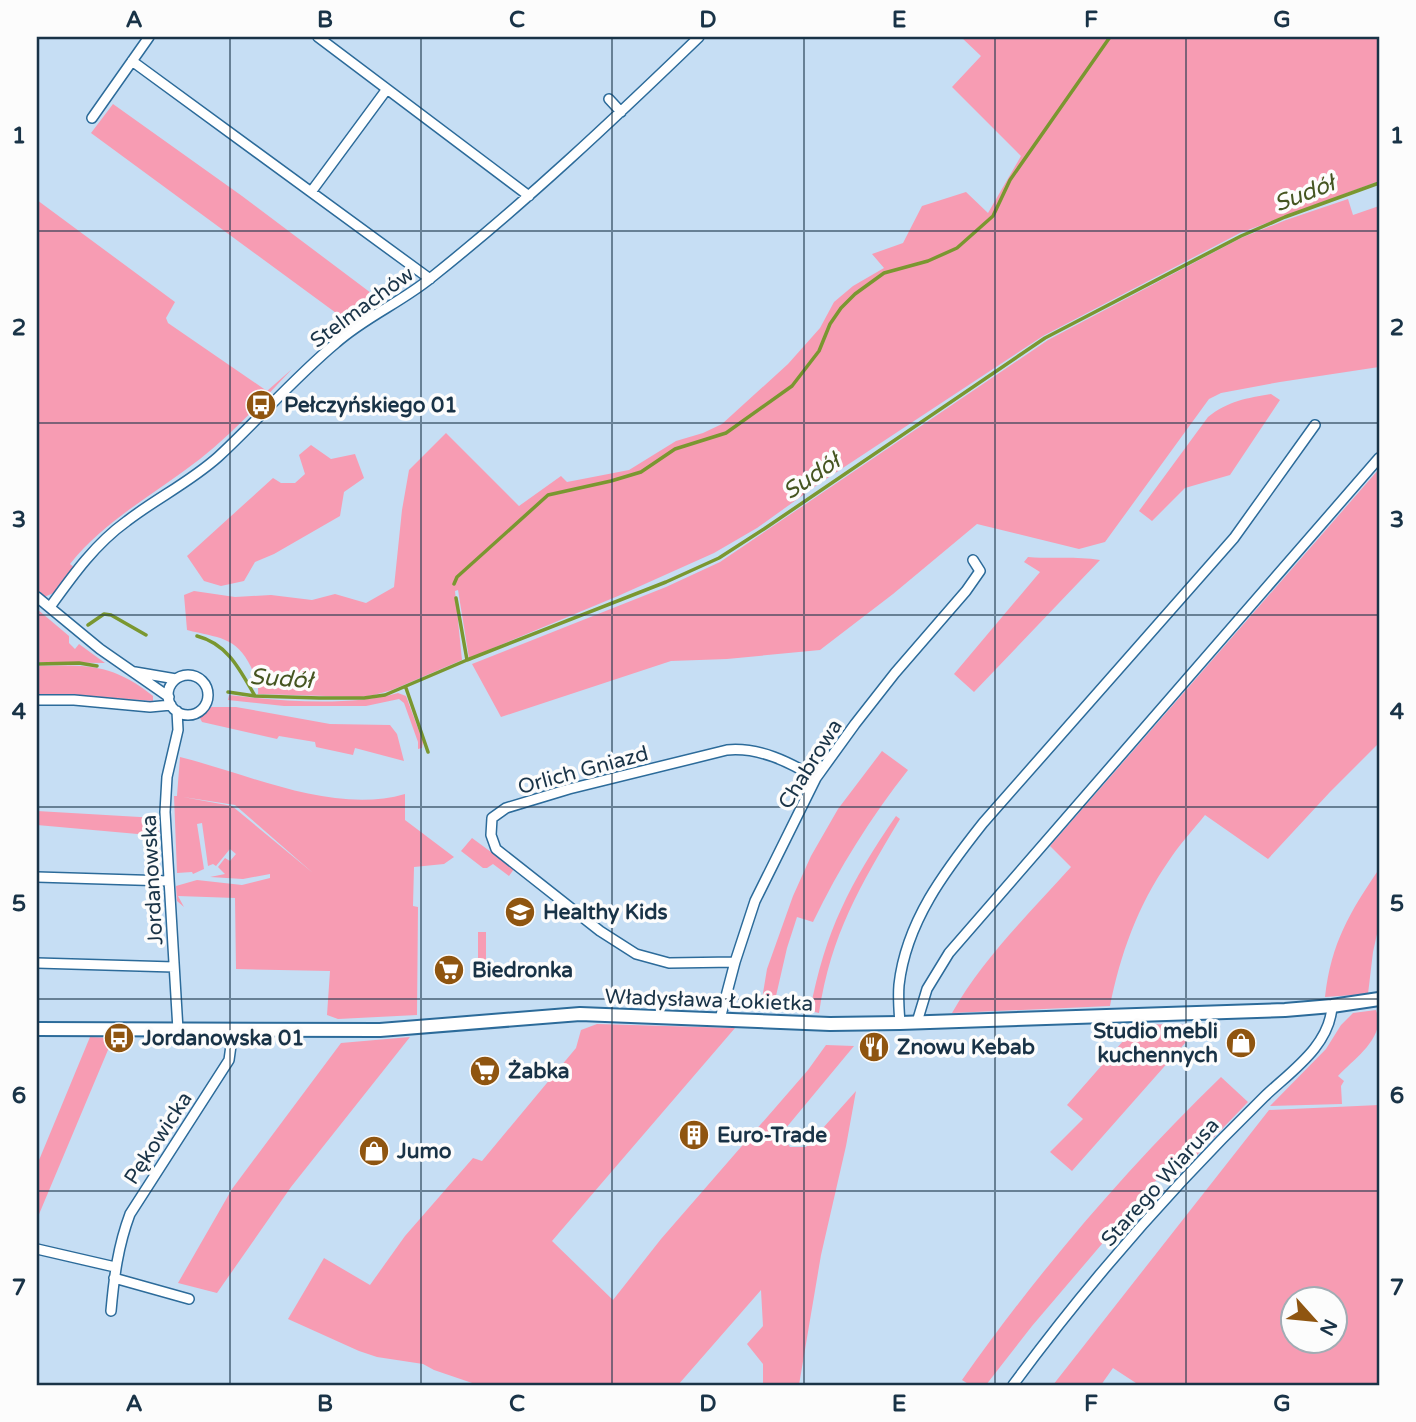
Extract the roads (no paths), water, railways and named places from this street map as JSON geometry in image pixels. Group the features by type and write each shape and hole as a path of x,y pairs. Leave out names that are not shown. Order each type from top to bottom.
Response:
{"street":[{"path":"92,118 149,37"},
{"path":"318,37 529,196"},
{"name":"Stelmachów","path":"50,607 78,567 106,538 128,520 186,484 218,457 339,339 430,279 529,196 572,159 699,37"},
{"path":"132,61 430,279"},
{"path":"311,192 387,89"},
{"path":"608,100 621,113"},
{"path":"900,1023 899,987 905,954 926,904 954,859 1234,538 1315,425"},
{"path":"917,1022 927,989 949,953 1379,458"},
{"name":"Chabrowa","path":"720,1019 755,901 816,778 895,673 966,591 980,571 973,559"},
{"path":"38,599 189,715"},
{"path":"133,672 176,679 192,675 198,677 206,687 208,693 205,705 201,710 189,715 178,730"},
{"path":"176,679 170,687 178,730"},
{"path":"37,700 74,700 157,707 172,704"},
{"name":"Jordanowska","path":"178,730 167,777 166,800 168,880 178,1030"},
{"name":"Orlich Gniazd","path":"735,962 669,963 636,954 600,930 496,849 491,835 492,818 506,808 569,789 727,750 743,749 762,753 789,762 816,778"},
{"path":"37,877 168,880"},
{"path":"37,963 174,967"},
{"name":"Władysława Łokietka","path":"37,1029 380,1030 580,1014 830,1024 900,1023 1332,1006 1379,999"},
{"name":"Starego Wiarusa","path":"1013,1385 1084,1294 1144,1224 1235,1126 1311,1052 1329,1027 1332,1006"},
{"name":"Pękowicka","path":"111,1311 121,1236 130,1214 229,1060 233,1031"},
{"path":"37,1249 115,1267"},
{"path":"114,1279 189,1299"}],"waterway":[{"path":"454,584 457,577 548,495 641,472 675,449 726,433 792,386 819,351 830,324 855,294 884,273 928,261 957,248 993,216 1010,180 1110,37"},
{"name":"Sudół","path":"228,692 255,696 319,698 385,695 666,582 719,558 1045,338 1241,236 1379,183"},
{"path":"456,598 467,660"},
{"path":"88,625 104,614 111,615 146,635"},
{"path":"197,636 217,645 232,659 255,696"},
{"name":"Sudół","path":"37,664 79,663 97,666"},
{"path":"406,688 428,752"}],"place":[{"name":"Pełczyńskiego 01","path":"261,405"},
{"name":"Healthy Kids","path":"520,912"},
{"name":"Biedronka","path":"449,970"},
{"name":"Jordanowska 01","path":"119,1038"},
{"name":"Studio mebli kuchennych","path":"1241,1043"},
{"name":"Znowu Kebab","path":"874,1047"},
{"name":"Żabka","path":"485,1071"},
{"name":"Euro-Trade","path":"694,1135"},
{"name":"Jumo","path":"374,1151"}]}
